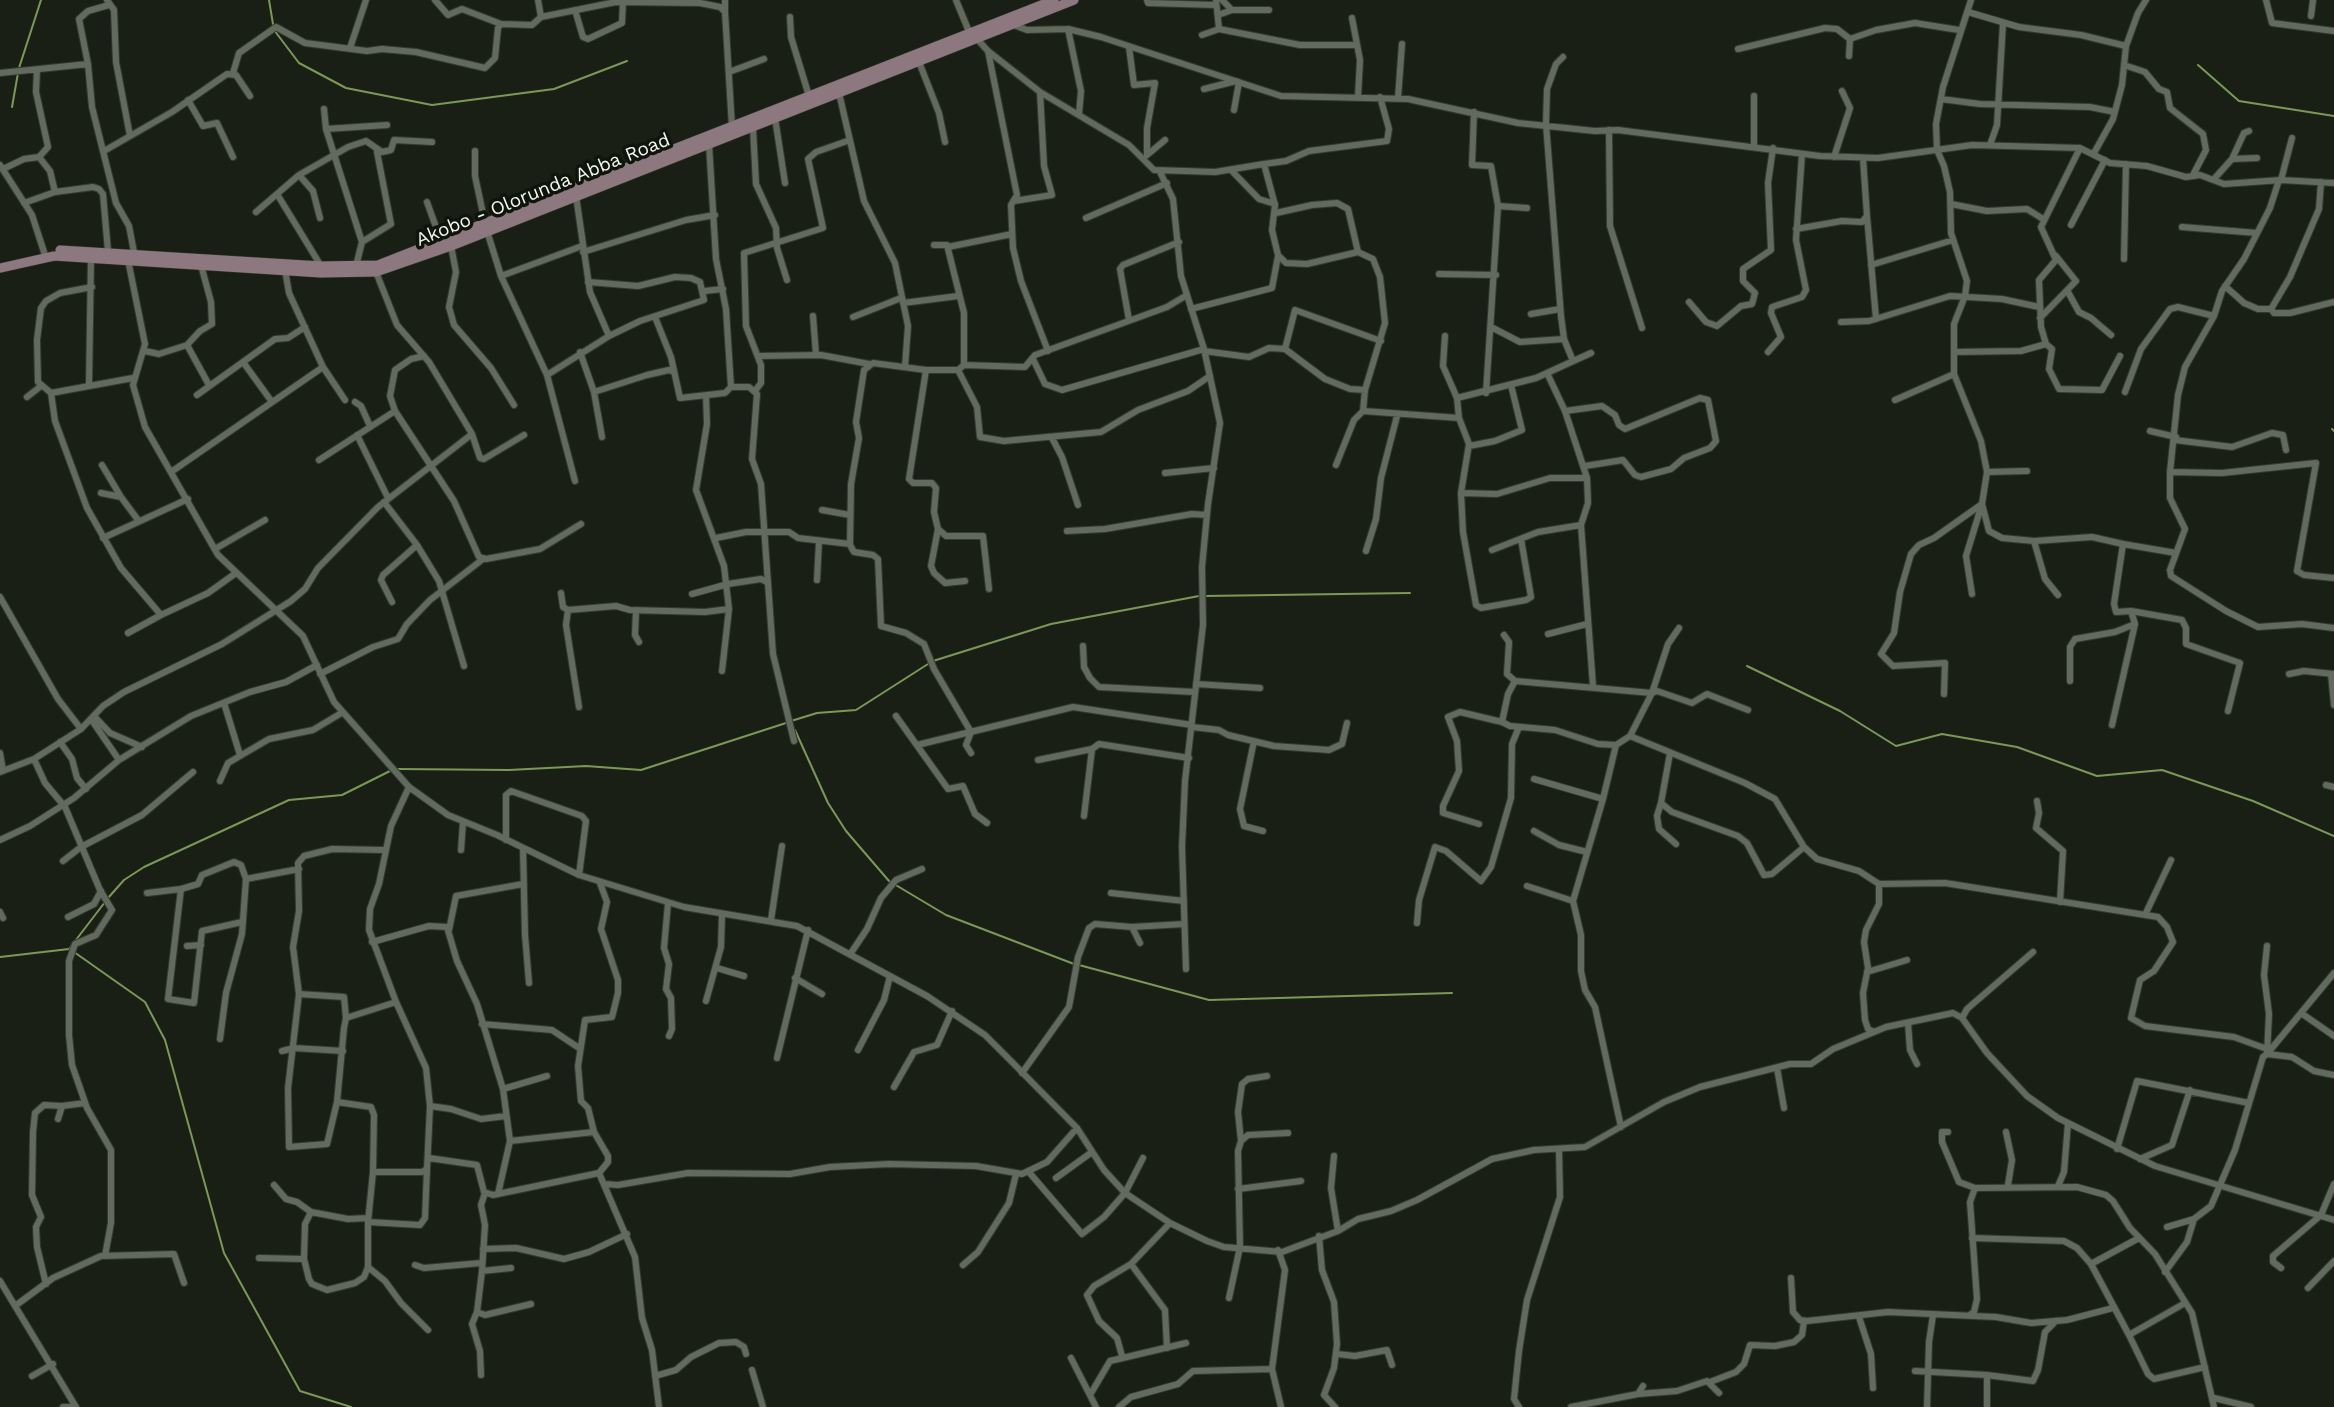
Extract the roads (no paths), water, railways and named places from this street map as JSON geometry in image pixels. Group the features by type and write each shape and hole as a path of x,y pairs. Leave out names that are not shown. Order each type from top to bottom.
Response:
{"main road":[{"name":"Akobo - Olorunda Abba Road","path":"0,266 44,256 131,256 321,266 356,266 396,260 451,246 486,227 809,96 919,62 1054,0"},
{"name":"Akobo - Olorunda Abba Road","path":"0,266 44,252 108,251 201,265 376,272 430,250 441,241 576,196 753,128 839,93 872,76 1074,0"}],"street":[{"path":"350,48 366,0"},
{"path":"435,0 448,15 462,9 501,24 532,25 541,17 623,1 700,3 720,7 725,12"},
{"path":"538,0 541,17"},
{"path":"725,0 732,127"},
{"path":"956,0 974,37 988,51 1041,92 1105,128 1146,157 1154,170 1164,177 1173,199 1179,268 1204,350 1220,423 1202,567 1203,625 1182,847 1186,969"},
{"path":"1147,0 1148,3 1218,2 1232,10"},
{"path":"1971,0 1959,30 1941,99 1937,119 1937,150 1944,166 1951,204 1953,240 1963,263 1965,296 1954,324 1954,374 1981,441 1987,472 1982,504 1966,556 1972,594"},
{"path":"2094,153 2115,112 2126,46 2137,13 2146,0"},
{"path":"2266,0 2272,23 2334,31"},
{"path":"2311,16 2314,0"},
{"path":"575,10 583,37 588,39 622,23 623,1"},
{"path":"130,136 116,62 114,9 108,2 79,16 88,64 92,107 116,203 129,226 145,351 133,378 145,427 215,549 236,573 303,636 334,702 409,787 463,822 600,883 668,902 722,914 771,920 808,930 851,953 952,1011 985,1035 1077,1128 1104,1170 1125,1193 1170,1223 1224,1247 1282,1252 1338,1231 1358,1219 1391,1211 1417,1200 1492,1159 1534,1150 1585,1147 1664,1102 1700,1087 1790,1064 1811,1064 1828,1052 1874,1032 1947,1014 1957,1014 1962,1018 1987,1054 2027,1096 2068,1124 2140,1159 2334,1220"},
{"path":"1218,2 1219,29"},
{"path":"1218,15 1232,10 1269,10"},
{"path":"1968,12 2003,23 2081,35 2126,46"},
{"path":"790,18 791,37 809,96"},
{"path":"1352,18 1360,60 1358,97"},
{"path":"1850,39 1876,30 1916,23 1959,30"},
{"path":"1990,145 1996,130 2003,23"},
{"path":"233,74 239,53 273,27 305,43 416,52 485,68 495,58 498,28 501,24"},
{"path":"1012,24 1027,30 1068,29 1281,96 1398,98 1518,122 1754,145 1834,157 1863,158 1990,145 2080,148 2105,160 2147,166 2186,177 2193,175 2237,184 2280,180 2334,183"},
{"path":"1738,49 1825,28 1837,29 1850,39"},
{"path":"1068,29 1081,91 1079,114"},
{"path":"1202,35 1219,29 1300,45 1357,45"},
{"path":"1849,56 1850,39"},
{"path":"1398,98 1402,44"},
{"path":"1129,47 1135,85 1155,83 1147,128 1146,157"},
{"path":"988,51 1017,195 1011,205 1012,234 1021,281 1048,351"},
{"path":"1563,57 1556,64 1546,89 1546,124 1560,309 1564,339 1573,361"},
{"path":"729,72 764,59"},
{"path":"919,62 939,113 945,142"},
{"path":"0,73 88,64"},
{"path":"2124,65 2145,72 2159,89 2167,92 2170,107 2203,134 2206,150 2193,175"},
{"path":"37,70 36,92 47,147 39,157 1,167 32,215 44,252"},
{"path":"233,74 250,96"},
{"path":"104,151 213,82 233,74"},
{"path":"1204,89 1238,82"},
{"path":"1234,110 1238,82"},
{"path":"1834,157 1850,108 1842,91"},
{"path":"1014,201 1052,195 1044,166 1041,92"},
{"path":"839,93 864,201 892,251 908,326 905,367"},
{"path":"1754,96 1754,145"},
{"path":"1086,218 1164,177 1231,170 1286,161 1309,151 1387,141 1389,128 1380,97"},
{"path":"1941,99 2115,112"},
{"path":"188,100 203,126 217,123 233,157"},
{"path":"324,109 326,129 362,242 356,266"},
{"path":"1474,112 1472,165 1491,166 1498,206 1496,275 1486,393"},
{"path":"775,118 785,183"},
{"path":"326,129 387,125"},
{"path":"753,128 756,184 776,228 776,244 787,280"},
{"path":"1609,130 1610,226 1642,328"},
{"path":"2214,179 2232,159 2244,133 2249,131"},
{"path":"2292,138 2274,199 2225,286 2214,316 2185,367 2178,395 2170,472 2170,498 2185,529 2175,553 2171,576 2226,611 2258,627 2302,624 2334,628"},
{"path":"377,152 389,152 394,140 432,142"},
{"path":"794,741 773,654 767,582 769,556 761,484 752,458 757,400 755,391 762,377 759,356 749,339 746,326 743,259 747,251 823,228 808,159 816,152 850,140"},
{"path":"1146,157 1165,140"},
{"path":"256,212 299,175 333,153 366,141 377,152 391,224 362,242"},
{"path":"655,317 662,329 680,398 727,392 731,387 723,289 716,259 709,144"},
{"path":"1689,302 1706,322 1717,326 1741,306 1752,304 1755,293 1743,281 1743,269 1771,250 1768,183 1773,148"},
{"path":"2040,318 2076,281 2041,231 2043,219 2058,198 2080,148"},
{"path":"475,151 475,176 486,227 501,276 548,375 575,481"},
{"path":"1768,352 1781,337 1771,313 1772,307 1796,300 1805,294 1796,229 1802,154"},
{"path":"39,157 50,171 55,192"},
{"path":"1863,158 1876,319"},
{"path":"2232,159 2257,158"},
{"path":"2071,225 2105,160"},
{"path":"1191,309 1272,288 1278,255 1272,230 1276,213 1264,164"},
{"path":"2124,260 2126,164"},
{"path":"1231,170 1259,199 1275,205"},
{"path":"299,175 313,191 320,218"},
{"path":"2271,309 2290,277 2319,209 2321,182"},
{"path":"23,203 55,192 93,187 114,188"},
{"path":"99,189 103,194 108,251"},
{"path":"277,194 321,266"},
{"path":"576,196 588,282 596,309 609,336"},
{"path":"427,202 441,241"},
{"path":"1276,213 1337,203 1348,209 1358,252"},
{"path":"1951,204 1987,211 2028,209 2043,219"},
{"path":"1498,206 1527,208"},
{"path":"501,276 582,249 686,220 715,215"},
{"path":"1796,229 1842,221 1862,222 1867,216"},
{"path":"2182,227 2257,233"},
{"path":"934,245 945,244 948,247 1012,234"},
{"path":"1871,265 1953,240"},
{"path":"1129,320 1120,269 1123,265 1178,242"},
{"path":"451,246 456,272 449,307 454,325 491,368 514,405"},
{"path":"948,247 964,313 961,367 977,407 980,437 1004,442 1101,432 1138,410 1198,386 1210,376"},
{"path":"1278,255 1286,263 1307,264 1358,252 1373,259 1380,277 1385,314 1381,341 1365,390 1363,411 1354,420 1336,465"},
{"path":"2056,256 2054,264 2039,280 2039,307 2046,344 2052,349 2049,369 2059,389 2102,390 2120,356"},
{"path":"89,385 91,257"},
{"path":"145,351 159,354 187,345 200,331 209,328 213,320 201,265"},
{"path":"285,270 289,293 323,367 345,400"},
{"path":"376,272 397,326 424,356 472,434 480,457 484,459 524,435"},
{"path":"1439,274 1496,275"},
{"path":"548,375 580,352 609,336 704,300 700,282 675,276 638,286 588,282"},
{"path":"2225,286 2244,303 2259,309 2271,309 2274,313 2290,313 2334,302"},
{"path":"92,287 60,293 46,301 41,308 36,372 41,386 51,393 55,421 76,483 103,538 139,592 161,615"},
{"path":"704,291 723,289"},
{"path":"2068,292 2078,312 2091,318 2111,335"},
{"path":"759,356 816,355 926,370 1025,367 1048,351 1167,307 1187,295"},
{"path":"853,317 902,301 958,296"},
{"path":"1841,322 1876,319 1950,296 2002,299 2039,307"},
{"path":"2125,392 2141,349 2170,309 2178,307 2214,316"},
{"path":"1531,314 1560,309"},
{"path":"1285,349 1295,310 1381,341"},
{"path":"813,316 816,355"},
{"path":"197,395 275,339 288,338 305,327"},
{"path":"1491,327 1520,342 1564,339"},
{"path":"1445,336 1443,366 1457,398 1459,418 1469,446 1461,493 1463,532 1476,605 1481,608 1531,597 1521,539"},
{"path":"1954,352 2021,351 2046,344"},
{"path":"187,345 209,385"},
{"path":"1033,359 1045,384 1062,390 1204,350 1249,357 1269,348 1285,349 1325,379 1350,389 1365,390"},
{"path":"580,352 594,392 602,437"},
{"path":"1457,398 1486,393 1547,373 1591,353"},
{"path":"424,356 411,359 393,373 390,396 395,411 454,501 479,557 483,559"},
{"path":"243,362 271,402"},
{"path":"869,364 862,374 856,422 859,438 852,476 850,544 854,552 873,555 878,559 881,626 906,633 924,644 933,669 971,732"},
{"path":"171,472 323,367"},
{"path":"594,392 672,369"},
{"path":"926,370 909,479 913,483 932,483 936,488 934,512 938,529 931,566 934,573 945,583 965,581"},
{"path":"1547,373 1566,411 1587,478 1588,503 1581,525 1592,686"},
{"path":"1895,400 1954,374"},
{"path":"51,393 133,378"},
{"path":"1469,446 1495,441 1521,430 1511,385"},
{"path":"27,397 41,386"},
{"path":"731,387 749,387 755,391"},
{"path":"706,396 707,424 696,490 716,538 728,584 729,609 722,671"},
{"path":"1566,411 1602,406 1615,415 1619,425 1625,429 1700,398 1708,400 1716,441 1710,448 1684,458 1671,469 1640,477 1635,475 1623,460 1585,466"},
{"path":"355,402 361,406 370,426"},
{"path":"319,460 395,411"},
{"path":"1363,411 1397,416 1459,418"},
{"path":"1366,551 1376,519 1381,478 1397,416"},
{"path":"2150,430 2175,439 2232,447 2272,433 2283,435 2286,450"},
{"path":"0,753 1,771 34,759 81,729 124,692 222,644 275,610 305,589 318,568 386,500 420,477 432,464 472,434"},
{"path":"357,435 386,500 417,545 443,591 464,666"},
{"path":"1052,438 1062,457 1078,505"},
{"path":"2170,472 2222,473 2316,463 2297,571 2304,575 2334,579"},
{"path":"102,465 138,520"},
{"path":"1165,473 1214,468"},
{"path":"1987,472 2027,471"},
{"path":"1461,493 1497,494 1550,478 1587,478"},
{"path":"101,493 121,497"},
{"path":"103,538 188,499"},
{"path":"1982,504 1989,531 2001,538 2034,541 2092,537 2175,553"},
{"path":"1944,694 1945,663 1893,666 1881,654 1894,634 1900,592 1912,554 1919,545 1934,538 1982,504"},
{"path":"822,510 850,515"},
{"path":"1068,531 1105,529 1192,514 1207,515"},
{"path":"215,549 265,520"},
{"path":"320,674 373,647 398,639 407,624 483,559 540,549 581,523"},
{"path":"1492,550 1547,530 1581,525"},
{"path":"938,529 946,536 983,536 989,589"},
{"path":"716,538 765,531 789,531 798,538 850,544"},
{"path":"817,580 819,541"},
{"path":"2034,541 2045,579 2058,595"},
{"path":"2123,544 2114,604 2116,612 2131,611 2182,620 2186,628 2186,645 2240,663 2228,711"},
{"path":"392,602 381,580 383,575 417,545"},
{"path":"128,633 208,593 236,573"},
{"path":"692,594 728,584 761,579 767,582"},
{"path":"561,593 564,607 568,610 616,606 636,610 719,612 729,609"},
{"path":"0,597 58,699 81,729"},
{"path":"568,610 566,625 579,707"},
{"path":"636,610 635,635 639,642"},
{"path":"2112,725 2135,624 2131,611"},
{"path":"1548,634 1587,624"},
{"path":"2070,681 2070,647 2075,639 2115,632 2135,624"},
{"path":"1479,824 1443,813 1443,806 1459,771 1457,741 1448,717 1460,712 1518,727 1555,730 1598,744 1616,745 1630,736 1652,693 1668,644 1679,628"},
{"path":"1504,635 1508,642 1507,674 1515,681 1561,687 1592,686 1652,693 1657,691 1692,703 1707,694 1748,710"},
{"path":"1083,646 1084,667 1090,678 1100,687 1259,688"},
{"path":"0,840 30,826 63,805 119,760 191,716 250,691 286,682 317,665"},
{"path":"2289,674 2304,671 2332,674 2334,705"},
{"path":"1502,722 1508,694 1515,681"},
{"path":"224,703 240,755"},
{"path":"917,745 1078,706 1094,712 1219,730 1282,747 1334,749 1342,744 1347,723"},
{"path":"220,781 228,763 240,755 270,739 313,730 342,712"},
{"path":"896,716 947,789 963,786 975,814 987,822"},
{"path":"92,717 110,733 142,747"},
{"path":"92,717 119,760"},
{"path":"1417,923 1419,900 1435,847 1446,851 1481,881 1491,867 1511,798 1512,744 1518,727"},
{"path":"971,732 966,745 971,753"},
{"path":"1630,736 1745,783 1775,799 1804,848 1817,859 1859,871 1879,884 1945,883 2158,917 2167,926 2173,942 2154,971 2140,980 2131,1018 2145,1026 2234,1037 2267,1052 2292,1057 2314,1071 2334,1075"},
{"path":"1254,741 1240,809 1244,826 1262,831"},
{"path":"60,742 72,759 77,778 86,789"},
{"path":"1038,760 1092,749 1099,744 1189,758"},
{"path":"1616,745 1573,901 1581,935 1581,971 1585,990 1595,1007 1620,1127"},
{"path":"1084,816 1092,749"},
{"path":"1670,753 1657,816 1659,829 1676,844"},
{"path":"34,759 45,783 63,805 101,891 113,910 96,935 75,944 69,961 71,1052 85,1103 111,1150 111,1223 105,1256"},
{"path":"63,860 81,847 142,816 193,772"},
{"path":"1534,779 1603,799"},
{"path":"274,1185 286,1199 297,1202 311,1212 348,1219 420,1225 425,1219 430,1106 423,1059 372,942 369,917 391,826 409,787"},
{"path":"506,839 506,795 510,791 582,816 586,821 579,875"},
{"path":"2037,801 2039,813 2035,828 2063,851 2060,902"},
{"path":"1661,803 1672,812 1738,836 1746,843 1764,875 1772,874 1804,848"},
{"path":"461,850 463,822"},
{"path":"1534,831 1559,845 1587,852"},
{"path":"771,920 782,846"},
{"path":"523,848 529,983"},
{"path":"299,994 344,997 346,1018 337,1102 327,1144 289,1147 288,1087 299,994 293,947 299,911 299,859 332,849 385,850"},
{"path":"2145,915 2171,860"},
{"path":"147,893 198,884 201,875 234,862 241,865 246,879 242,922 235,964 226,993 220,1039"},
{"path":"246,879 299,869"},
{"path":"851,953 867,929 881,898 896,880 922,869"},
{"path":"485,1192 498,1194 599,1173 608,1162 608,1156 594,1132 588,1108 581,1101 579,1093 579,1048 583,1041 585,1020 612,1017 618,993 618,979 601,929 607,902 600,883"},
{"path":"498,1194 510,1141 503,1089 475,998 457,961 449,930 456,896 523,884"},
{"path":"1874,1032 1868,1029 1865,1020 1863,993 1867,972 1864,936 1879,904 1879,884"},
{"path":"1527,886 1573,901"},
{"path":"181,889 168,999 194,1003 202,931 242,922"},
{"path":"68,917 94,904 101,891"},
{"path":"1111,892 1184,901"},
{"path":"668,902 664,948 669,964 667,989 671,998 672,1029 668,1036"},
{"path":"706,1001 721,947 722,914"},
{"path":"1022,1073 1069,1007 1078,957 1089,928 1095,924 1132,927 1184,924"},
{"path":"372,942 429,926 441,925 449,930"},
{"path":"1132,927 1140,943"},
{"path":"777,1058 808,930"},
{"path":"187,946 201,945"},
{"path":"2267,946 2264,975 2268,997 2267,1052"},
{"path":"1962,1018 1967,1009 2033,952"},
{"path":"1867,972 1907,960"},
{"path":"717,968 744,976"},
{"path":"2167,1227 2194,1219 2211,1206 2222,1184 2263,1057 2334,973"},
{"path":"858,1050 884,1000 890,976"},
{"path":"795,978 822,994"},
{"path":"346,1018 396,1002"},
{"path":"894,1087 914,1052 937,1045 952,1011"},
{"path":"2301,1013 2334,1036"},
{"path":"1908,1023 1910,1050 1917,1064"},
{"path":"482,1024 552,1030 579,1048"},
{"path":"282,1051 294,1048 343,1051"},
{"path":"1777,1068 1784,1108"},
{"path":"503,1089 547,1076"},
{"path":"1229,1298 1240,1247 1238,1151 1241,1141 1238,1112 1242,1084 1248,1079 1267,1076"},
{"path":"2117,1149 2137,1081 2249,1103"},
{"path":"2140,1159 2172,1145 2190,1090"},
{"path":"311,1212 305,1224 304,1259 312,1284 327,1290 355,1283 364,1277 368,1267 374,1115 371,1107 337,1102"},
{"path":"46,1284 37,1247 36,1227 41,1217 32,1195 35,1113 44,1105 85,1103"},
{"path":"58,1119 62,1106"},
{"path":"430,1106 457,1110 481,1119 506,1116"},
{"path":"2062,1186 2068,1124"},
{"path":"605,1184 618,1185 688,1173 790,1174 830,1167 889,1164 976,1166 1016,1174 1047,1162 1077,1128"},
{"path":"2069,1135 2077,1128"},
{"path":"510,1141 594,1132"},
{"path":"1948,1132 1942,1132 1942,1142 1959,1182 1975,1188 2008,1185 2062,1186 2106,1195 2155,1254 2192,1313 2214,1407"},
{"path":"2007,1132 2012,1160 2008,1185"},
{"path":"1241,1141 1248,1135 1288,1133"},
{"path":"1519,1407 1514,1399 1521,1338 1527,1300 1560,1197 1559,1149"},
{"path":"1056,1178 1092,1152"},
{"path":"1334,1156 1331,1188 1338,1231"},
{"path":"429,1158 477,1165 485,1192 481,1205 483,1249 477,1312 472,1324 480,1351 481,1375"},
{"path":"1027,1171 1080,1233 1104,1217 1125,1193 1143,1158"},
{"path":"373,1172 422,1172 427,1169"},
{"path":"599,1173 635,1257 642,1318 652,1350 659,1407"},
{"path":"963,1265 978,1252 1009,1203 1016,1174"},
{"path":"1238,1189 1301,1181"},
{"path":"2281,1268 2273,1262 2273,1256 2321,1215 2334,1184"},
{"path":"1975,1188 1970,1195 1976,1279 1975,1315"},
{"path":"2165,1272 2187,1242 2194,1219"},
{"path":"1122,1356 1117,1338 1099,1321 1087,1294 1094,1286 1131,1264 1170,1223"},
{"path":"483,1249 516,1248 564,1259 589,1252 627,1234"},
{"path":"1320,1236 1322,1270 1334,1302 1337,1354 1324,1395 1335,1407"},
{"path":"1972,1238 2064,1241 2077,1248 2091,1264 2148,1374 2154,1379 2205,1367"},
{"path":"2091,1264 2139,1238"},
{"path":"1279,1250 1284,1270 1272,1369 1281,1407"},
{"path":"15,1306 65,1270 105,1256 174,1254 184,1283"},
{"path":"259,1258 304,1259"},
{"path":"2308,1288 2334,1261"},
{"path":"1131,1264 1165,1310 1167,1348"},
{"path":"415,1265 511,1268"},
{"path":"368,1267 385,1281 401,1303 428,1330"},
{"path":"1791,1278 1793,1312 1804,1321 1888,1312 1975,1315 2032,1323 2056,1321 2113,1308"},
{"path":"0,1281 53,1364 76,1407"},
{"path":"2129,1335 2185,1303"},
{"path":"477,1312 485,1315 531,1304"},
{"path":"1927,1407 1928,1342 1933,1315"},
{"path":"1859,1317 1871,1354 1873,1388"},
{"path":"1571,1407 1638,1394 1677,1391 1698,1382 1710,1382 1735,1372 1744,1364 1747,1349 1754,1343 1775,1346 1794,1342 1802,1335 1804,1321"},
{"path":"1915,1371 2033,1381 2038,1370 2045,1332 2056,1321"},
{"path":"655,1376 667,1374 719,1343 736,1342 744,1347 746,1353"},
{"path":"1090,1395 1110,1361 1186,1343"},
{"path":"1337,1354 1355,1356 1387,1350 1392,1365"},
{"path":"1071,1358 1096,1407"},
{"path":"32,1376 53,1364"},
{"path":"1119,1407 1131,1397 1178,1384 1193,1371 1272,1369"},
{"path":"752,1370 763,1407"},
{"path":"1987,1375 1987,1407"},
{"path":"1710,1382 1719,1393"},
{"path":"1638,1394 1643,1385"},
{"path":"2214,1398 2251,1407"},
{"path":"63,1407 70,1407"}],"waterway":[{"path":"19,68 41,0"},
{"path":"269,0 274,30 299,63 346,88 432,105 554,89 627,61"},
{"path":"2198,65 2239,101 2334,116"},
{"path":"12,107 18,73"},
{"path":"1205,596 1410,593"},
{"path":"933,661 1051,624 1199,596"},
{"path":"791,721 817,713 856,710 928,664"},
{"path":"1747,666 1840,711 1896,746 1942,734 2017,747 2097,776 2162,770 2253,801 2334,836"},
{"path":"397,769 509,770 586,766 641,770 786,723"},
{"path":"795,730 828,803 846,831 889,881 946,915 1074,964"},
{"path":"108,898 124,880 144,867 289,800 342,795 392,770"},
{"path":"0,957 69,949 105,902"},
{"path":"74,952 145,1002 165,1040 224,1253 300,1391 351,1407"},
{"path":"1079,965 1209,1000 1452,993"}]}
